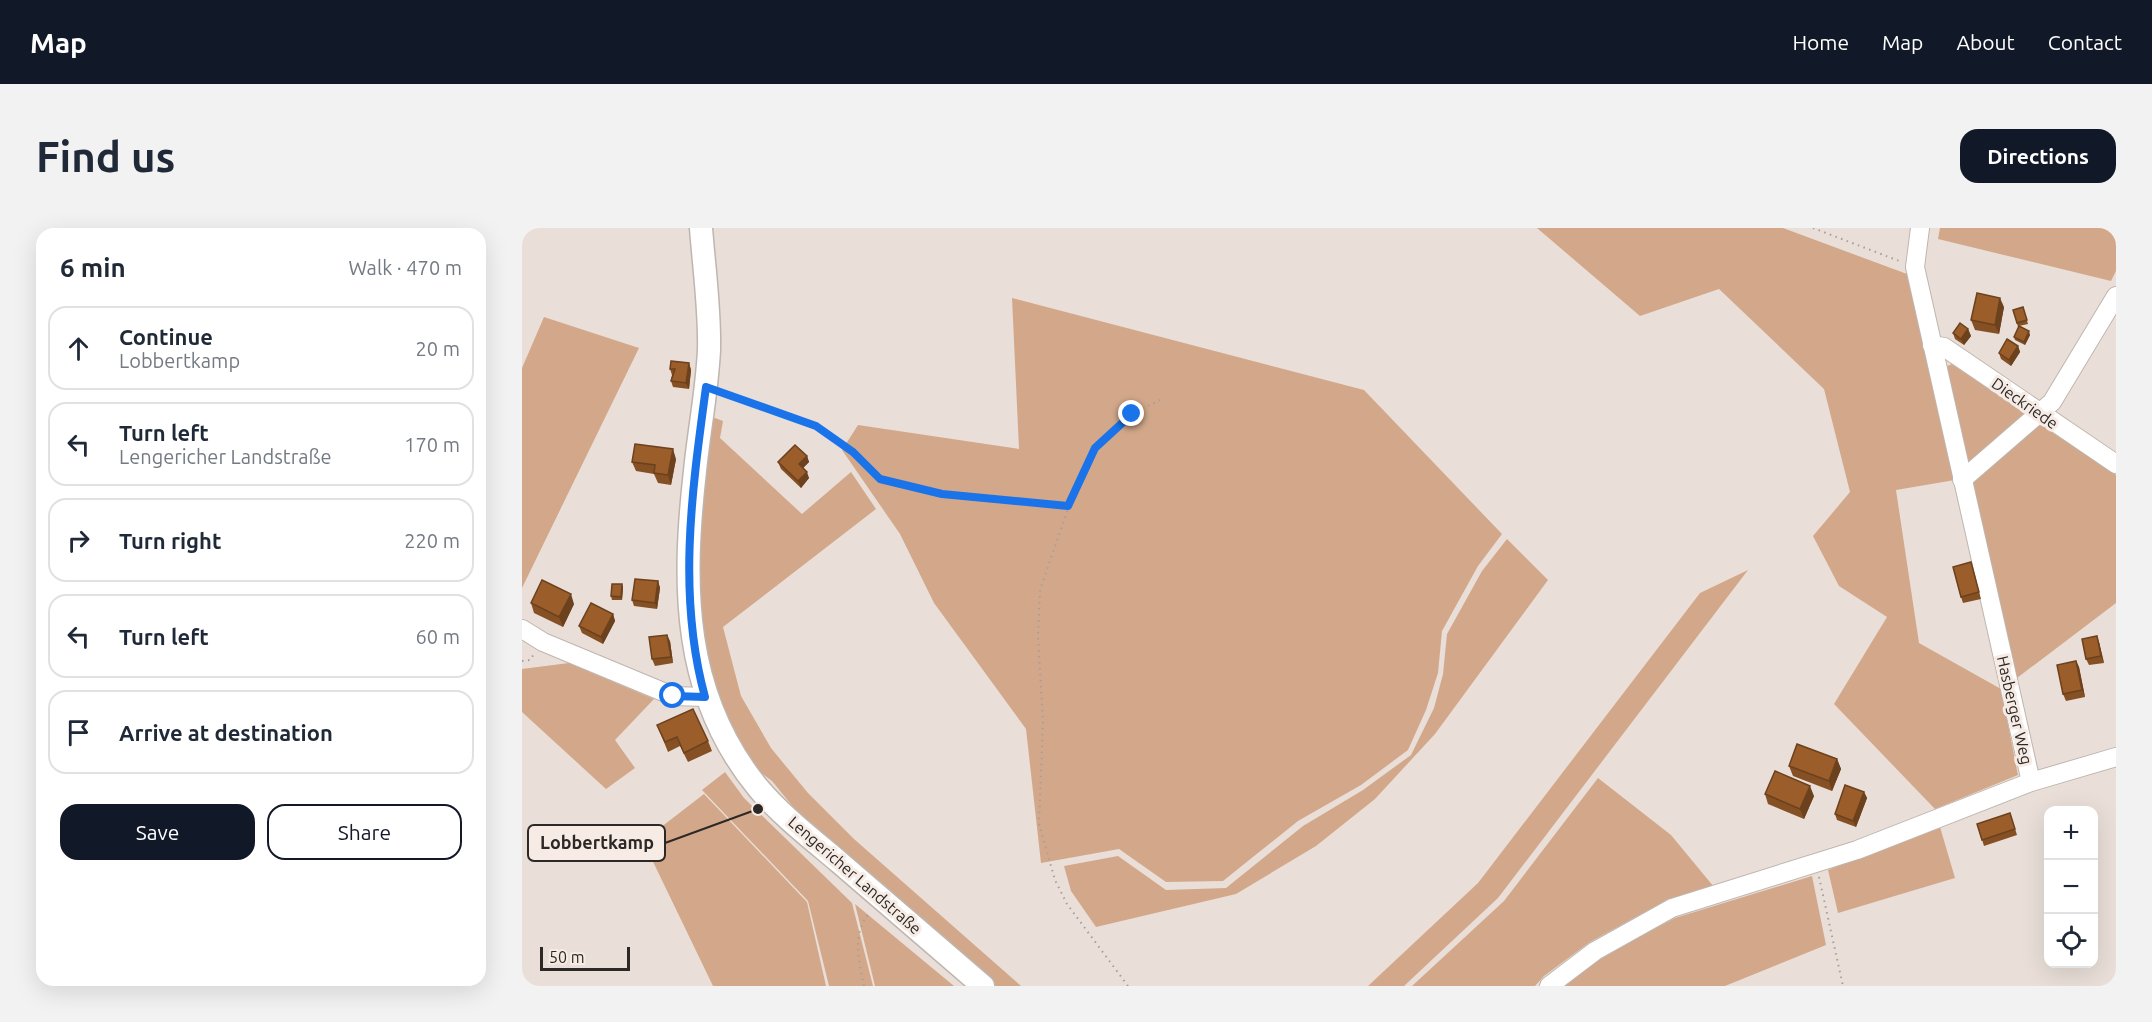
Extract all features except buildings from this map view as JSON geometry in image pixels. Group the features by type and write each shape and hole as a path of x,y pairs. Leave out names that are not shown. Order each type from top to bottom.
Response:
{"main road":[{"name":"Lengericher Landstraße","path":"701,228 709,349 694,473 688,564 690,616 697,668 705,697 718,729 760,790 983,986"}],"street":[{"name":"Hasberger Weg","path":"1549,986 1595,951 1672,908 1857,850 2031,782 1916,267 1920,228"},
{"path":"1962,480 2041,414 2052,402 2116,296"},
{"name":"Dieckriede","path":"1932,345 1944,347 2116,465"},
{"path":"522,629 543,642 673,696 705,697"},
{"path":"2031,782 2116,757"}],"path":[{"path":"1813,228 1916,267"},
{"path":"706,387 816,426 853,452 880,479 942,494 1068,506"},
{"path":"1128,986 1068,904 1055,880 1039,824 1043,721 1038,637 1040,590 1068,506 1095,448 1132,414 1164,398"},
{"path":"1817,863 1843,986"},
{"path":"864,986 857,937 860,925 874,908"}],"shaded area":[{"path":"1537,228 1783,228 1907,274 1955,480 1896,490 1919,643 2001,689 2018,775 1935,809 1834,704 1887,617 1839,586 1813,536 1850,492 1824,389 1719,289 1640,316"},
{"path":"1940,228 2116,228 2116,271 2111,281 1938,239"},
{"path":"1012,298 1364,390 1502,534 1478,566 1442,631 1438,673 1426,710 1408,750 1361,785 1298,821 1223,881 1166,882 1119,849 1041,863 1026,729 934,603 900,534 842,450 858,425 1019,449"},
{"path":"544,317 639,348 522,588 522,368"},
{"path":"1952,364 2116,475 2116,603 2017,678 1937,370"},
{"path":"715,418 723,421 720,438 802,514 851,472 876,509 723,627 741,696 771,748 808,793 854,839 1021,986 996,986 807,824 772,781 756,769 727,724 709,672 696,567 710,420"},
{"path":"1507,539 1548,580 1435,734 1375,799 1316,846 1236,894 1096,927 1071,891 1064,866 1118,856 1166,890 1226,888 1303,826 1363,790 1411,755 1434,708 1443,674 1447,634 1482,571"},
{"path":"1748,570 1498,898 1404,986 1368,986 1478,883 1700,593"},
{"path":"569,663 654,699 615,740 635,768 606,789 522,712 522,669"},
{"path":"725,772 744,798 852,903 873,986 829,986 808,901 702,790"},
{"path":"1598,778 1671,835 1714,887 1669,899 1590,942 1544,976 1535,986 1412,986 1504,901"},
{"path":"704,794 807,902 826,986 713,986 643,841"},
{"path":"1940,827 1955,878 1838,913 1828,870"},
{"path":"1812,876 1826,945 1725,986 1564,986 1597,959 1675,918"},
{"path":"855,904 954,986 875,986"}],"place":[{"name":"Lobbertkamp","path":"758,809"}],"route":[{"path":"673,696 705,697 697,668 690,616 688,564 694,473 706,387 816,426 853,452 880,479 942,494 1068,506 1095,448 1132,414"}]}
